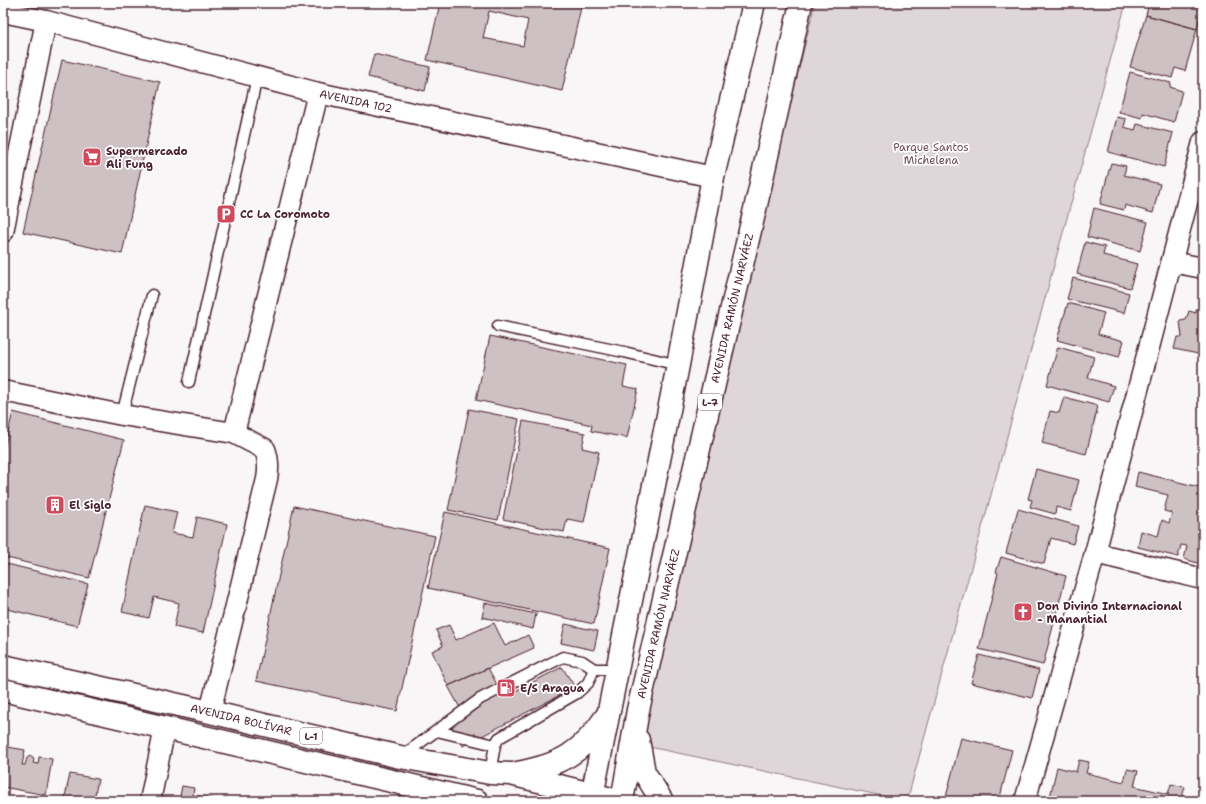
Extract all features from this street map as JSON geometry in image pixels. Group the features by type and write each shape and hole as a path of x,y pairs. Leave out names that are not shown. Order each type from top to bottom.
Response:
{"main road":[{"path":"592,797 678,365 712,177 754,3"},
{"name":"AVENIDA RAMÓN NARVÁEZ","path":"621,801 636,721 759,192 801,3"},
{"name":"AVENIDA BOLÍVAR","path":"3,666 210,712 400,757 500,774 592,797 621,801"},
{"name":"L-1","path":"3,690 477,801"},
{"path":"500,774 539,769 555,764 582,747 596,732 609,713"},
{"path":"636,721 638,744 644,772 662,801"}],"street":[{"name":"AVENIDA 102","path":"3,12 46,21 318,93 712,177"},
{"path":"3,232 46,21"},
{"path":"234,433 318,93"},
{"path":"1025,801 1095,553 1203,142"},
{"path":"1172,262 1203,268"},
{"path":"3,391 122,415 234,433 265,449 269,459 269,470 210,712"},
{"path":"1095,553 1203,579"},
{"path":"150,801 166,728"}],"lane":[{"path":"189,382 257,78"},
{"path":"122,415 152,295"},
{"path":"498,326 624,352 678,365"},
{"path":"400,757 480,699 563,657 582,662 594,669 618,669"},
{"path":"500,774 495,745 499,738 577,693 588,682 594,669"},
{"path":"437,731 495,745"}],"green space":[{"name":"Parque Santos Michelena","path":"815,3 1126,3 907,801 635,744"}],"building":[{"path":"316,3 377,3 377,5 316,6"},
{"path":"440,3 582,3 562,91 427,60","holes":["489,11 528,20 523,46 483,38"]},
{"path":"1149,3 1203,3 1197,29 1146,15"},
{"path":"1146,15 1197,29 1185,71 1175,68 1172,78 1130,67"},
{"path":"374,54 430,67 425,91 368,77"},
{"name":"Supermercado Ali Fung","path":"62,60 160,82 122,254 23,232"},
{"path":"1130,72 1171,83 1170,87 1182,91 1174,122 1143,113 1142,118 1119,112"},
{"path":"1117,117 1126,119 1124,127 1135,130 1137,124 1173,133 1164,167 1108,152"},
{"path":"1111,163 1126,166 1124,175 1160,184 1153,213 1125,205 1124,210 1100,204"},
{"path":"1094,208 1148,222 1140,251 1087,237"},
{"path":"1085,242 1105,247 1103,255 1137,264 1130,288 1077,274"},
{"path":"1073,278 1129,293 1124,313 1067,299"},
{"path":"1068,303 1104,313 1098,334 1124,341 1119,357 1057,340"},
{"path":"1196,309 1203,311 1203,355 1174,349 1177,337 1182,337 1180,321 1186,320 1189,311 1196,313"},
{"path":"490,336 627,365 623,386 638,389 627,438 591,431 592,425 476,400"},
{"path":"1058,347 1094,357 1088,378 1114,386 1109,402 1047,385"},
{"path":"1064,397 1098,406 1086,454 1042,443 1050,411 1059,413"},
{"path":"469,409 519,419 498,520 448,510"},
{"name":"El Siglo","path":"13,412 124,440 89,578 3,557 3,453"},
{"path":"523,421 585,433 582,448 599,452 584,522 567,519 564,532 503,519"},
{"path":"1036,469 1079,480 1071,511 1056,507 1055,514 1030,507 1032,500 1028,499"},
{"path":"1138,472 1203,488 1203,512 1200,520 1203,521 1203,557 1201,564 1184,559 1187,546 1181,545 1178,557 1138,547 1141,531 1158,536 1162,520 1169,523 1172,513 1164,511 1168,495 1135,487"},
{"path":"145,505 177,512 172,533 193,537 197,517 227,524 203,633 174,627 179,603 154,597 149,618 122,612"},
{"path":"294,506 435,536 397,711 256,681"},
{"path":"1018,509 1078,526 1073,544 1051,538 1044,564 1006,553"},
{"path":"445,512 610,548 594,624 428,588"},
{"name":"Don Divino Internacional - Manantial","path":"1001,557 1066,576 1043,665 979,649 998,573 996,572"},
{"path":"3,563 88,584 77,626 3,608"},
{"path":"485,603 536,614 533,629 482,617"},
{"path":"494,623 505,646 528,635 534,648 448,686 432,651 443,646 436,630 449,625 456,640"},
{"path":"565,624 598,631 594,650 561,643"},
{"path":"979,655 1039,670 1032,698 971,683"},
{"path":"562,667 575,687 463,746 451,725 465,717 448,686 488,668 504,697"},
{"path":"961,738 1012,750 999,801 945,801"},
{"path":"8,747 25,750 22,765 25,765 27,758 30,756 34,759 33,763 38,764 39,757 52,759 46,795 3,787 3,773"},
{"path":"1079,760 1089,762 1086,773 1124,782 1127,769 1138,771 1134,786 1168,794 1171,784 1185,787 1182,797 1198,801 1049,801 1057,767 1076,772"},
{"path":"70,774 98,779 94,800 86,799 86,801 64,801"},
{"path":"182,786 194,788 193,795 223,801 179,801"}],"place":[{"name":"Supermercado Ali Fung","path":"92,157"},
{"name":"CC La Coromoto","path":"226,214"},
{"name":"El Siglo","path":"55,505"},
{"name":"Don Divino Internacional - Manantial","path":"1023,612"},
{"name":"E/S Aragua","path":"506,688"}]}
